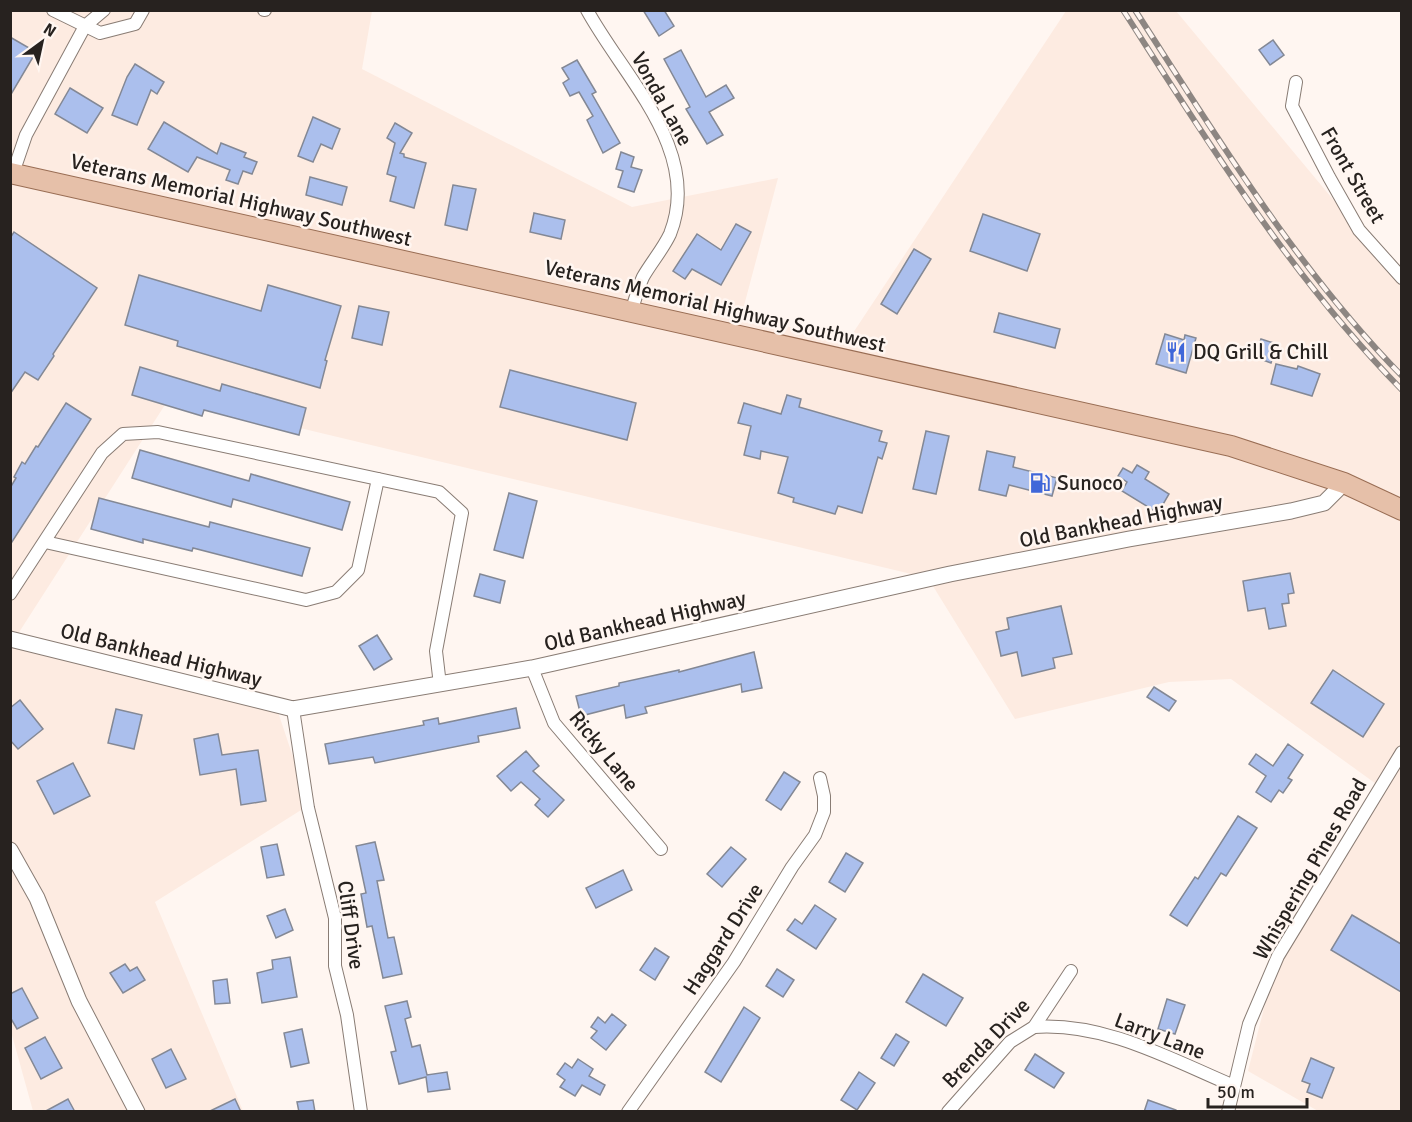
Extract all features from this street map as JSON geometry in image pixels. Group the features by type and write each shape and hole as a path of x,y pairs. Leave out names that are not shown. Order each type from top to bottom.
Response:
{"main road":[{"name":"Veterans Memorial Highway Southwest","path":"12,173 1232,446 1344,483 1401,510"}],"street":[{"path":"53,10 100,33 135,24 143,10"},
{"path":"12,173 26,135 85,26 104,10"},
{"name":"Vonda Lane","path":"587,10 643,97 671,150 678,177 677,200 670,234 642,279 631,312"},
{"name":"Front Street","path":"1296,82 1292,106 1329,177 1359,230 1401,275"},
{"path":"10,594 102,453 123,434 158,432 439,492 462,513 436,651 440,685"},
{"path":"45,542 306,600 336,592 358,570 378,479"},
{"name":"Old Bankhead Highway","path":"10,639 293,710 532,669 950,574 1129,539 1291,511 1324,503 1344,483"},
{"name":"Ricky Lane","path":"532,669 554,723 661,849"},
{"name":"Cliff Drive","path":"293,710 308,808 334,918 335,966 347,1015 361,1112"},
{"name":"Whispering Pines Road","path":"1228,1112 1249,1024 1278,956 1401,752"},
{"name":"Haggard Drive","path":"628,1112 734,962 792,867 815,835 824,812 824,796 820,778"},
{"path":"10,850 37,898 79,1001 137,1112"},
{"name":"Brenda Drive","path":"948,1112 1010,1042 1034,1027 1071,971"},
{"name":"Larry Lane","path":"1034,1027 1058,1026 1121,1038 1234,1086"}],"shaded area":[{"path":"10,11 372,11 362,69 632,207 778,178 741,317 849,339 1066,11 1176,11 1401,281 1401,1111 1318,1111 1248,1071 1275,965 1379,786 1231,679 1169,682 1015,719 928,578 170,397 16,637 274,700 309,805 155,902 243,1111 33,1111 10,1028"}],"building":[{"path":"643,10 664,10 674,26 659,36"},
{"path":"10,37 36,52 10,96"},
{"path":"1273,40 1284,55 1270,65 1259,50"},
{"path":"681,50 706,97 726,85 734,98 709,112 723,135 707,144 686,109 690,107 664,59"},
{"path":"577,60 596,92 592,94 620,143 603,153 587,120 593,116 579,92 570,96 563,83 569,79 562,68"},
{"path":"135,64 164,82 157,94 151,90 137,125 112,115 127,77"},
{"path":"70,88 103,108 87,133 55,114"},
{"path":"313,117 340,129 332,149 321,144 313,162 298,156"},
{"path":"164,122 217,154 221,143 246,153 244,157 257,162 252,174 243,171 238,184 226,180 230,170 197,157 188,172 148,149"},
{"path":"395,123 412,133 400,153 404,154 404,157 426,163 414,208 390,201 396,177 387,174 395,143 387,138"},
{"path":"621,152 634,157 631,167 642,170 634,192 618,187 623,171 616,169"},
{"path":"310,177 347,187 342,205 306,195"},
{"path":"453,185 476,189 467,230 445,225"},
{"path":"534,213 565,220 561,239 530,232"},
{"path":"983,214 1040,234 1027,271 970,251"},
{"path":"736,224 751,232 721,285 692,269 685,279 673,271 697,234 721,250"},
{"path":"14,232 97,288 38,380 25,372 10,394 10,238"},
{"path":"914,249 931,259 897,314 881,304"},
{"path":"139,275 261,311 268,285 341,306 325,360 327,361 320,388 177,346 178,341 125,325"},
{"path":"359,306 389,312 382,345 352,338"},
{"path":"999,313 1060,329 1055,348 994,332"},
{"name":"DQ Grill & Chill","path":"1165,334 1184,340 1185,335 1196,338 1186,373 1156,364"},
{"path":"1261,339 1277,344 1271,363 1255,357"},
{"path":"1276,364 1297,369 1298,366 1320,374 1312,396 1271,384"},
{"path":"140,367 220,391 222,384 306,408 299,435 204,410 202,416 132,395"},
{"path":"510,370 636,403 627,440 500,407"},
{"path":"787,395 801,399 799,407 882,431 879,441 887,443 882,459 878,457 862,513 838,506 835,514 793,502 794,498 778,493 788,457 761,451 760,459 744,455 751,426 738,423 744,403 781,414"},
{"path":"66,403 91,419 10,545 10,488 16,478 14,477 22,462 25,464 36,446 38,447"},
{"path":"926,431 949,436 936,494 913,489"},
{"path":"140,450 249,481 251,474 350,502 342,530 233,499 231,507 132,478"},
{"path":"987,451 1015,457 1013,467 1057,478 1052,496 1009,485 1006,496 979,490"},
{"path":"1137,465 1149,472 1145,479 1169,494 1158,513 1122,491 1127,482 1118,476 1123,468 1132,473"},
{"path":"509,493 537,501 523,558 494,550"},
{"path":"99,498 209,527 210,522 310,548 302,576 193,548 192,551 143,539 143,543 91,529"},
{"path":"1290,573 1294,593 1288,594 1289,603 1282,604 1286,626 1269,629 1265,608 1248,611 1243,581"},
{"path":"480,574 505,581 500,603 474,596"},
{"path":"1061,606 1072,654 1053,658 1055,668 1022,676 1017,652 1001,656 996,632 1009,629 1007,618"},
{"path":"377,635 392,659 374,670 359,646"},
{"path":"754,652 762,688 742,692 741,684 645,707 647,713 626,718 624,705 581,716 576,696 619,686 619,683 679,670 679,672"},
{"path":"1333,670 1384,704 1363,737 1311,703"},
{"path":"1154,687 1176,701 1169,711 1147,697"},
{"path":"20,700 43,729 18,749 10,740 10,708"},
{"path":"516,708 520,728 478,736 479,742 375,763 373,757 329,764 325,744 424,725 423,721 438,718 439,724"},
{"path":"116,709 142,715 134,749 108,743"},
{"path":"218,734 222,755 258,750 266,801 241,805 236,769 200,775 194,739"},
{"path":"1288,744 1303,755 1288,778 1292,780 1283,793 1279,790 1271,802 1256,792 1266,776 1249,764 1256,754 1273,766"},
{"path":"526,751 539,766 533,771 564,800 548,817 535,805 540,799 521,782 511,791 497,776"},
{"path":"73,763 90,796 54,814 37,781"},
{"path":"784,772 800,782 781,810 766,800"},
{"path":"1238,816 1257,828 1226,876 1221,873 1187,926 1170,915 1195,877 1198,879"},
{"path":"375,842 384,880 377,881 388,938 394,937 402,974 383,978 372,926 367,927 361,894 366,893 356,846"},
{"path":"277,844 284,875 267,878 261,847"},
{"path":"731,847 746,859 722,887 707,874"},
{"path":"846,853 863,863 845,892 829,882"},
{"path":"623,870 632,890 596,908 586,888"},
{"path":"815,905 836,919 816,949 787,930 795,919 802,924"},
{"path":"285,909 293,930 276,938 267,916"},
{"path":"1352,915 1401,944 1401,992 1331,950"},
{"path":"655,948 669,957 655,980 640,970"},
{"path":"290,957 297,997 262,1003 257,973 273,969 272,960"},
{"path":"125,964 130,971 137,967 145,980 123,993 110,973"},
{"path":"777,969 794,980 783,997 766,986"},
{"path":"923,974 963,998 946,1026 906,1002"},
{"path":"227,979 230,1003 215,1004 213,981"},
{"path":"22,988 38,1018 17,1029 10,1017 10,994"},
{"path":"1167,999 1185,1005 1175,1034 1158,1029"},
{"path":"407,1001 411,1017 405,1019 412,1047 420,1045 427,1075 447,1072 450,1089 428,1092 426,1077 399,1084 391,1052 396,1051 385,1006"},
{"path":"744,1007 760,1018 721,1082 705,1072"},
{"path":"612,1014 626,1025 606,1050 591,1038 597,1031 591,1027 598,1017 605,1023"},
{"path":"302,1029 309,1063 291,1067 284,1033"},
{"path":"896,1034 909,1042 894,1066 881,1058"},
{"path":"45,1037 62,1068 41,1079 25,1048"},
{"path":"171,1049 186,1079 166,1088 152,1059"},
{"path":"1035,1054 1064,1073 1054,1088 1025,1070"},
{"path":"1311,1058 1334,1068 1322,1098 1307,1092 1310,1084 1302,1081"},
{"path":"578,1059 593,1069 589,1076 605,1085 600,1095 582,1085 575,1096 560,1087 565,1080 557,1074 565,1063 572,1068"},
{"path":"859,1072 875,1083 857,1110 841,1100"},
{"path":"68,1099 75,1112 44,1112"},
{"path":"235,1099 241,1112 208,1112"},
{"path":"313,1100 315,1112 299,1112 297,1102"},
{"path":"1148,1100 1176,1110 1176,1112 1144,1112"}],"railway":[{"path":"1123,10 1219,158 1287,255 1362,347 1402,390"},
{"path":"1135,10 1228,153 1293,246 1363,334 1402,376"}],"place":[{"name":"DQ Grill & Chill","path":"1176,352"},
{"name":"Sunoco","path":"1040,483"}]}
